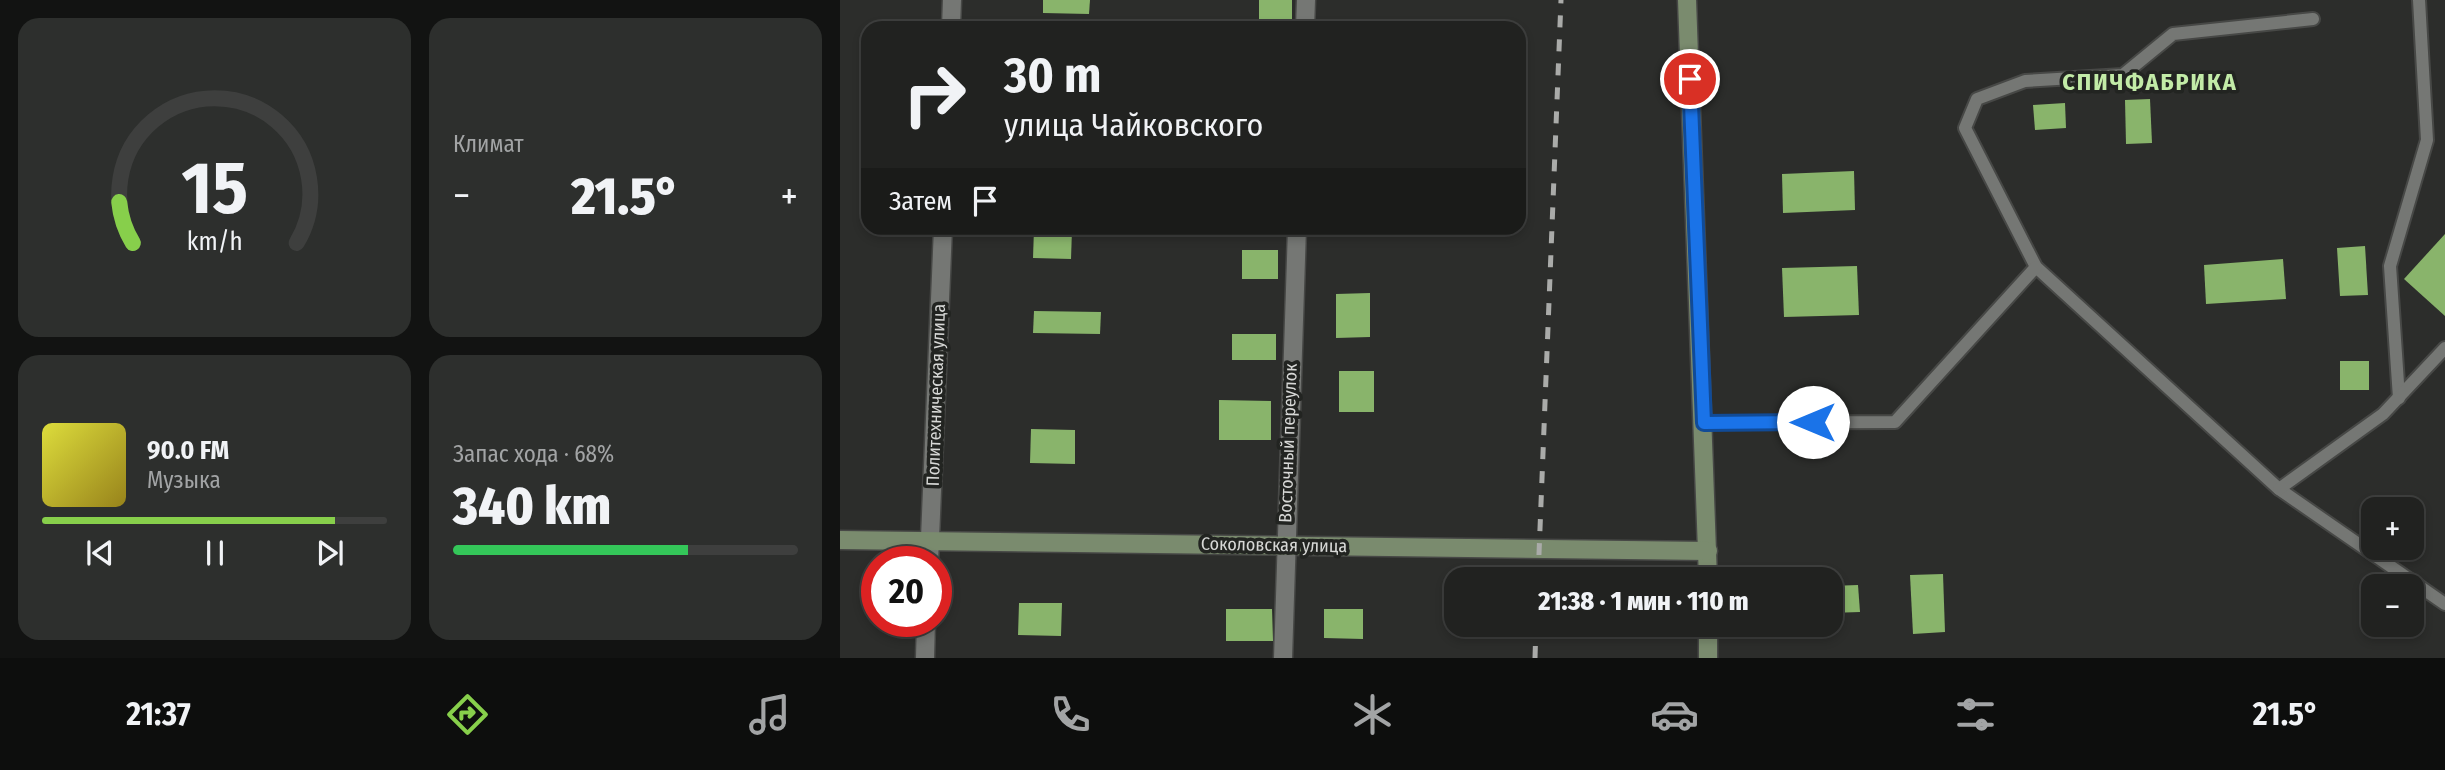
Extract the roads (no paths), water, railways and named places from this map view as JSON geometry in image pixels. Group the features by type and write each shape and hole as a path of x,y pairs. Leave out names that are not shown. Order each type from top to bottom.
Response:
{"street":[{"path":"951,21 952,0"},
{"path":"1305,21 1306,0"},
{"path":"1687,0 1708,567"},
{"name":"Политехническая улица","path":"930,546 943,235"},
{"name":"Восточный переулок","path":"1283,658 1284,545 1297,235"},
{"name":"Соколовская улица","path":"840,540 1708,551"},
{"path":"925,658 926,637"},
{"path":"1708,637 1708,658"}],"lane":[{"path":"2399,398 2390,266 2427,140 2419,0"},
{"path":"2313,19 2173,34 2123,75 2025,81 1977,99 1965,128 2036,267 2279,489 2445,604"},
{"path":"1704,423 1895,422 2036,267"},
{"path":"2279,489 2383,414 2445,348"}],"railway":[{"path":"1538,567 1561,0"},
{"path":"1535,658 1536,637"}],"district":[{"name":"СПИЧФАБРИКА","path":"2150,82"}]}
